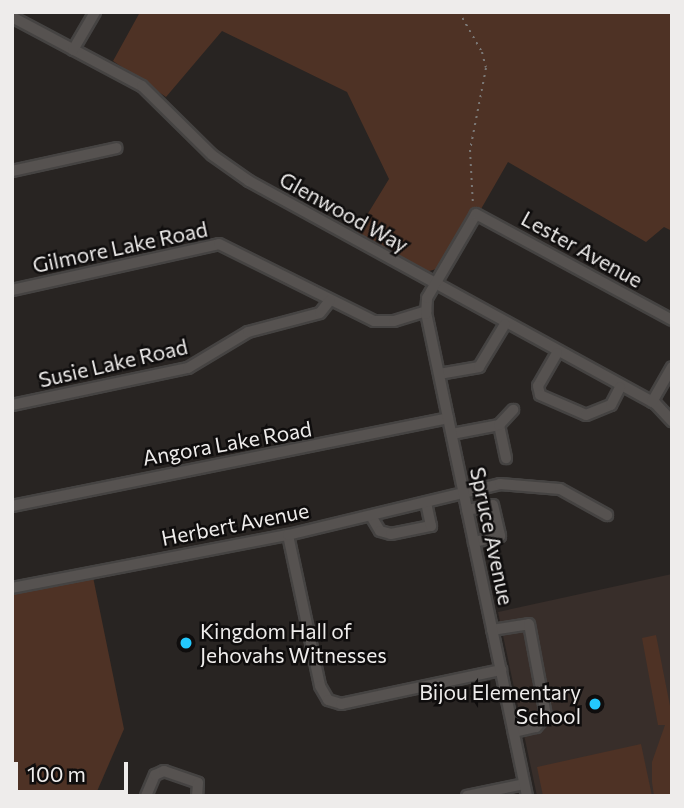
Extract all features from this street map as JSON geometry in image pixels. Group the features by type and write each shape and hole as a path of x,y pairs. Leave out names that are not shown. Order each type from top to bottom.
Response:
{"street":[{"path":"73,50 95,12"},
{"name":"Glenwood Way","path":"12,17 142,86 231,170 557,353 652,402 672,421"},
{"path":"12,171 117,148"},
{"name":"Spruce Avenue","path":"473,215 433,284 426,311 527,796"},
{"name":"Lester Avenue","path":"473,215 672,320"},
{"name":"Gilmore Lake Road","path":"12,290 219,244 374,321 394,321 426,311"},
{"name":"Susie Lake Road","path":"12,405 188,368 248,332 320,313 330,300"},
{"path":"439,374 479,366 505,324"},
{"path":"557,353 538,386 540,395 586,415 611,405 620,387"},
{"path":"652,402 672,367"},
{"path":"452,434 499,425 513,410"},
{"name":"Angora Lake Road","path":"12,506 448,418"},
{"path":"499,425 506,458"},
{"name":"Herbert Avenue","path":"12,588 288,535 500,484 561,489 607,515"},
{"path":"371,516 380,531 391,534 431,526 426,503"},
{"path":"467,510 493,505 498,526 500,536 474,542"},
{"path":"288,535 320,686 328,700 341,704 501,670"},
{"path":"492,630 529,624 546,716 536,727 514,733"},
{"path":"146,796 160,771 198,783 197,796"},
{"path":"467,796 524,784"}],"path":[{"path":"459,12 478,43 486,68 470,150 473,215"}],"shaded area":[{"path":"140,12 672,12 672,231 664,227 646,242 508,162 481,209 471,209 436,269 426,272 356,233 389,179 347,92 222,31 166,97 113,61"},
{"name":"Bijou Elementary School","path":"672,574 672,796 537,796 498,612"},
{"path":"93,577 124,729 95,796 12,796 12,594"},
{"path":"656,635 672,716 672,796 654,796 652,782 652,762 665,725 658,725 642,638"},
{"path":"641,744 652,796 543,796 537,767"}],"place":[{"name":"Kingdom Hall of Jehovahs Witnesses","path":"186,643"},
{"name":"Bijou Elementary School","path":"595,704"}]}
